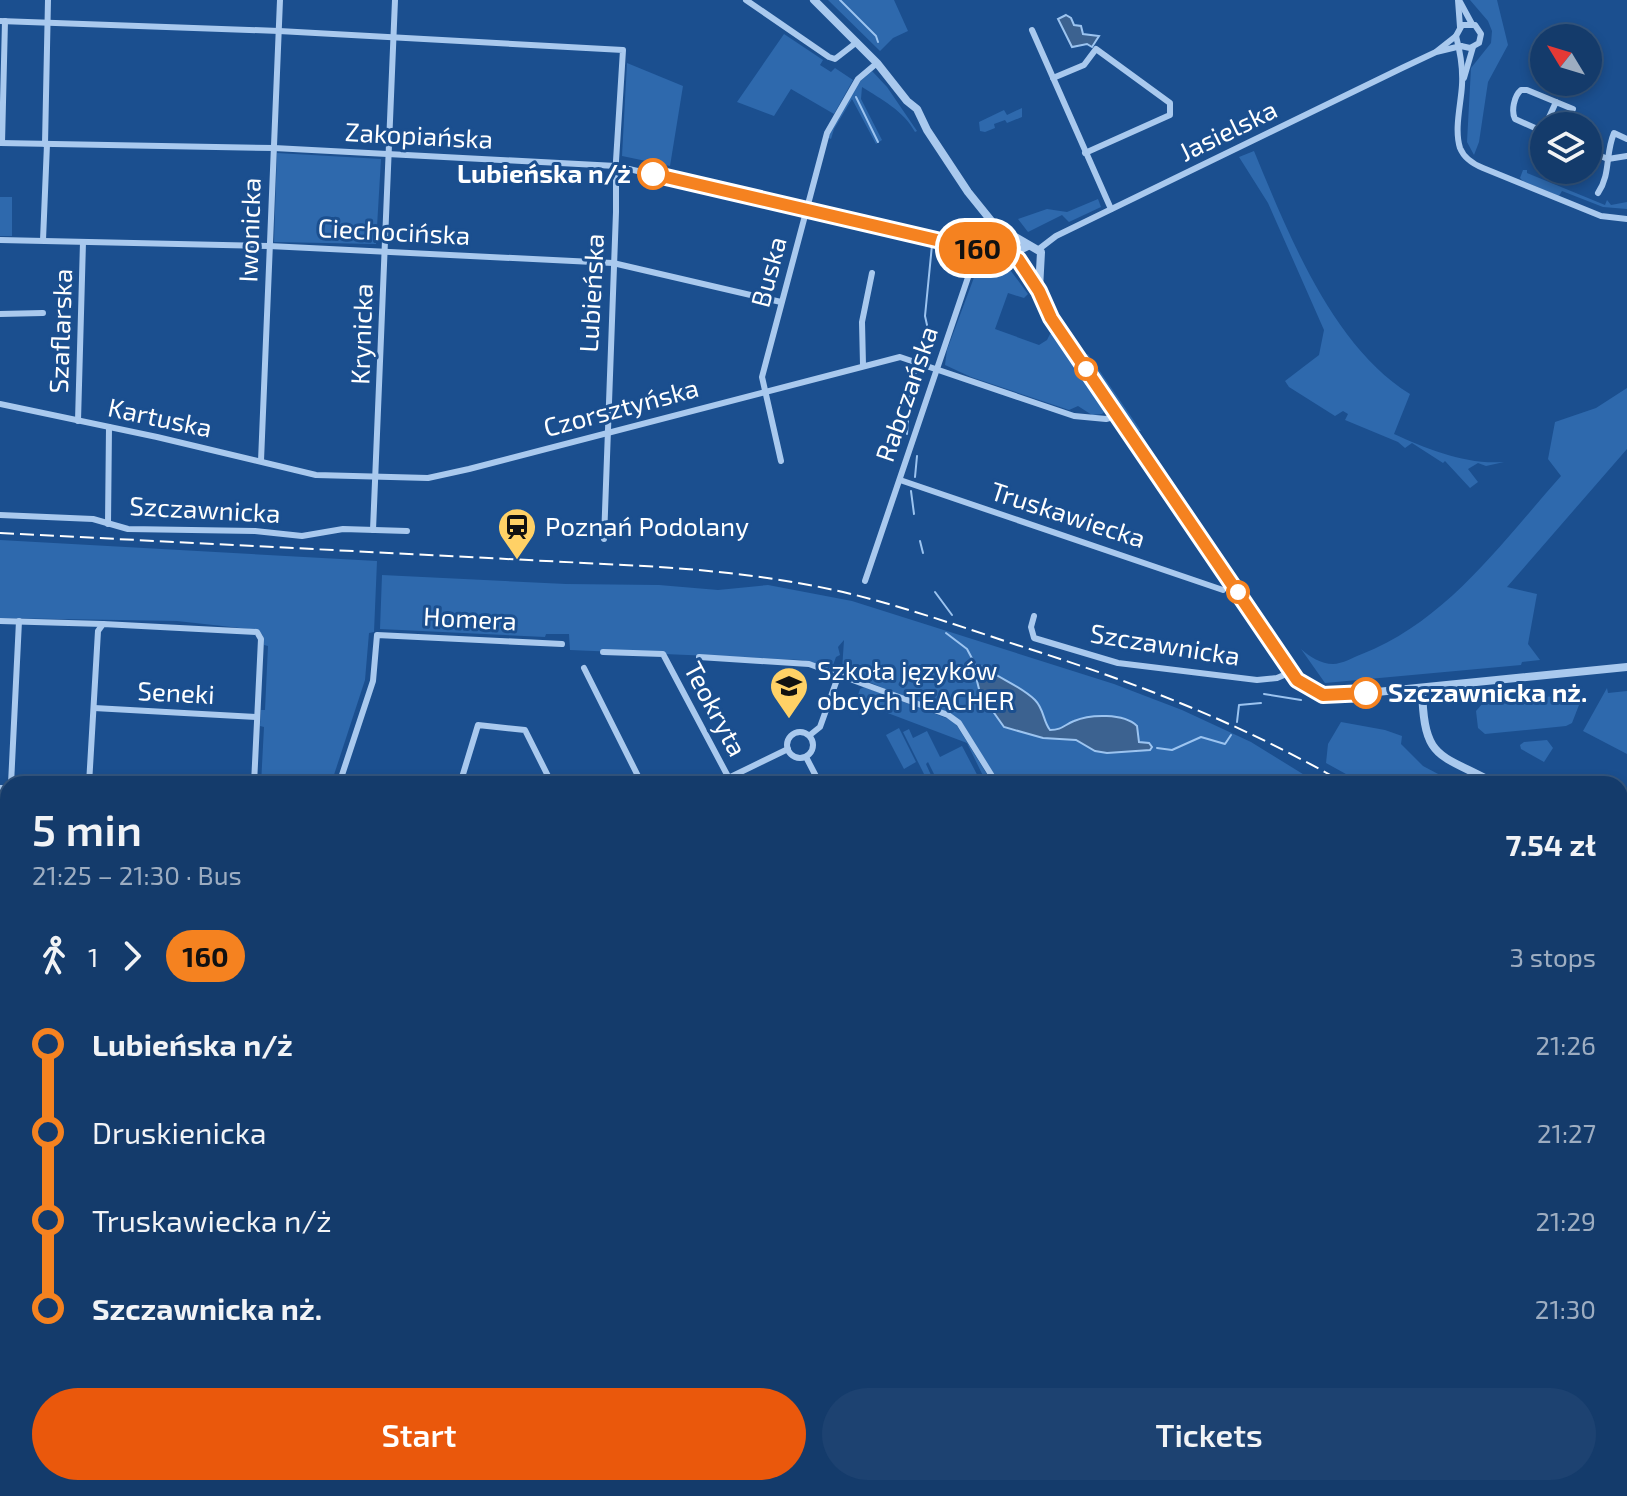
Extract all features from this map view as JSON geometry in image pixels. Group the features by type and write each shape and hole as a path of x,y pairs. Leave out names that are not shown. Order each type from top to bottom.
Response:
{"street":[{"path":"43,240 48,0"},
{"name":"Iwonicka","path":"261,461 280,0"},
{"name":"Krynicka","path":"373,530 384,360 395,0"},
{"path":"746,0 829,57 835,59 843,55 857,42"},
{"path":"814,0 877,63 917,109 927,130 968,192 1018,257 1051,318 1291,672 1303,684 1316,692 1336,696 1627,667"},
{"path":"1459,0 1472,24 1480,30 1481,37 1473,47 1463,82"},
{"path":"1459,0 1460,27 1456,36 1461,46 1463,82 1460,147 1473,164 1601,216 1627,219"},
{"path":"1,143 2,21 394,37"},
{"path":"1460,27 1472,24"},
{"path":"1032,30 1111,209"},
{"name":"Jasielska","path":"1436,52 1456,36"},
{"name":"Lubieńska","path":"394,37 623,50 616,166 604,539"},
{"path":"1461,46 1473,47"},
{"name":"Jasielska","path":"1039,249 1056,236 1436,52 1461,46"},
{"path":"1053,78 1084,65 1096,49 1170,103 1170,115 1085,153"},
{"name":"Buska","path":"781,461 762,377 827,133 858,79 877,63"},
{"path":"1530,126 1515,119 1516,95 1521,90 1573,109"},
{"path":"1551,112 1556,102"},
{"path":"1598,193 1608,170 1614,133 1627,139"},
{"name":"Zakopiańska","path":"1,143 274,148 616,166 1018,257"},
{"path":"1602,157 1608,159 1627,156"},
{"path":"993,223 1028,246 1039,249 1042,260 1038,267 1039,291"},
{"name":"Rabczańska","path":"865,581 978,248 993,223"},
{"name":"Ciechocińska","path":"0,240 269,246 613,263 781,302"},
{"name":"Szaflarska","path":"78,421 83,242"},
{"path":"1018,257 1028,246"},
{"path":"1024,269 1038,267"},
{"path":"863,365 862,322 872,273"},
{"path":"0,314 43,313"},
{"name":"Czorsztyńska","path":"311,474 376,478 436,477 900,357 1074,416 1106,419 1117,416"},
{"name":"Kartuska","path":"0,404 311,474"},
{"path":"108,524 109,427"},
{"name":"Truskawiecka","path":"900,480 1223,590"},
{"name":"Szczawnicka","path":"0,515 93,519 128,529 255,531 302,536 343,529 407,531"},
{"name":"Szczawnicka","path":"1034,616 1031,627 1034,638 1118,663 1257,680 1277,678 1291,672"},
{"path":"0,621 257,632 261,639 254,776"},
{"path":"10,776 19,621"},
{"path":"90,776 98,631 103,624"},
{"name":"Homera","path":"342,776 373,681 377,635 562,644"},
{"name":"Teokryta","path":"603,652 663,654 728,776"},
{"path":"699,657 805,663 956,720 992,776"},
{"path":"584,668 638,776"},
{"path":"810,735 820,727 839,674"},
{"path":"1422,688 1423,723 1432,745 1446,759 1480,776"},
{"name":"Seneki","path":"94,708 257,717"},
{"path":"462,776 478,725 525,730 548,776"},
{"path":"799,732 810,735 814,748 806,757 797,758 788,749 787,741 792,734 799,732"},
{"path":"740,776 788,749"},
{"path":"806,757 816,776"},
{"path":"0,963 0,974"}],"shaded area":[{"path":"828,0 894,0 908,31 893,38 880,51"},
{"path":"1470,0 1497,0 1508,45 1488,82 1479,142 1474,155 1467,142 1471,68 1491,43 1492,31 1488,21"},
{"path":"1066,15 1074,25 1081,26 1083,34 1099,36 1092,47 1087,44 1072,47 1058,19"},
{"path":"784,34 823,60 820,65 831,72 835,68 853,80 834,114 791,89 774,116 737,102"},
{"path":"627,63 683,86 670,166 622,156"},
{"path":"872,71 917,131 892,106 862,87 861,99 882,140 876,144 852,99 831,139 827,137 858,83"},
{"path":"1022,108 1022,117 994,124 995,128 985,132 980,131 979,122 1004,110 1007,115"},
{"path":"1254,151 1298,251 1335,318 1382,373 1410,394 1394,434 1461,458 1504,462 1486,466 1478,463 1468,469 1478,482 1470,488 1445,461 1443,463 1412,443 1405,448 1398,442 1345,420 1348,414 1343,411 1335,416 1289,387 1285,381 1319,355 1324,330 1268,203 1239,157"},
{"path":"277,153 381,159 376,244 274,242"},
{"path":"1523,170 1527,170 1530,184 1523,181 1520,178"},
{"path":"1530,184 1554,184 1605,205 1607,200 1611,205 1627,202 1627,209 1603,207 1562,191 1559,196"},
{"path":"0,197 12,197 12,236 0,236"},
{"path":"1098,199 1101,207 1069,222 1062,215 1028,232 1018,219 1047,209 1067,212"},
{"path":"982,256 1005,263 1028,294 1024,298 1008,293 995,329 1039,345 1050,334 1057,334 1105,405 1107,409 1102,414 1092,415 1078,406 1069,410 971,377 945,365 947,350"},
{"path":"1088,354 1141,431 1132,431 1082,357"},
{"path":"1627,388 1627,449 1507,587 1537,594 1528,644 1540,660 1522,662 1521,665 1325,683 1301,649 1320,661 1340,663 1393,640 1421,621 1472,577 1561,476 1548,459 1555,422 1596,408"},
{"path":"0,540 377,561 374,632 369,633 365,680 334,776 261,776 264,727 260,726 261,710 265,710 268,646 264,645 259,630 177,621 0,618"},
{"path":"382,575 718,590 768,585 852,601 1114,684 1182,710 1251,742 1306,776 995,776 962,723 842,670 844,640 838,647 840,655 832,668 802,660 570,650 569,634 546,634 545,637 380,629"},
{"path":"976,666 984,667 1035,700 1050,730 1089,717 1116,717 1137,726 1139,742 1149,743 1152,747 1150,750 1107,753 1095,751 1076,740 1043,738 1004,727 980,693"},
{"path":"864,687 954,721 988,776 983,776 967,743 856,701 860,689"},
{"path":"1607,688 1608,693 1627,691 1627,754 1583,731"},
{"path":"1577,694 1583,697 1583,702 1572,723 1566,726 1485,734 1478,728 1476,711 1483,703"},
{"path":"1341,722 1385,730 1402,736 1401,744 1423,766 1442,776 1350,776 1326,763 1328,744"},
{"path":"899,728 916,762 904,769 886,735"},
{"path":"909,729 913,738 927,731 940,757 962,746 978,776 935,776 928,762 926,764 931,776 925,776 903,732"},
{"path":"1547,740 1553,748 1544,762 1521,749 1520,745 1524,742"}],"waterway":[{"path":"840,0 876,36 878,42"},
{"path":"856,97 878,142"},
{"path":"927,325 925,316 932,245"},
{"path":"909,403 911,384 917,370"},
{"path":"907,434 909,406"},
{"path":"915,477 917,456"},
{"path":"911,491 914,514"},
{"path":"920,541 923,553"},
{"path":"935,592 952,615"},
{"path":"946,633 967,649 976,666"},
{"path":"1264,694 1301,700"},
{"path":"1237,722 1239,705 1261,703"},
{"path":"1157,748 1172,750 1201,737 1225,744 1231,735"}],"railway":[{"path":"0,533 644,566 793,582 930,617 1144,689 1226,723 1331,776"}],"bus line":[{"name":"160","path":"653,174 1018,259 1039,291 1051,318 1297,680 1323,695 1366,693"}],"place":[{"name":"Lubieńska n/ż","path":"653,174"},
{"name":"Poznań Podolany","path":"517,561"},
{"name":"Szczawnicka nż.","path":"1366,693"},
{"name":"Szkoła języków obcych TEACHER","path":"789,720"}]}
